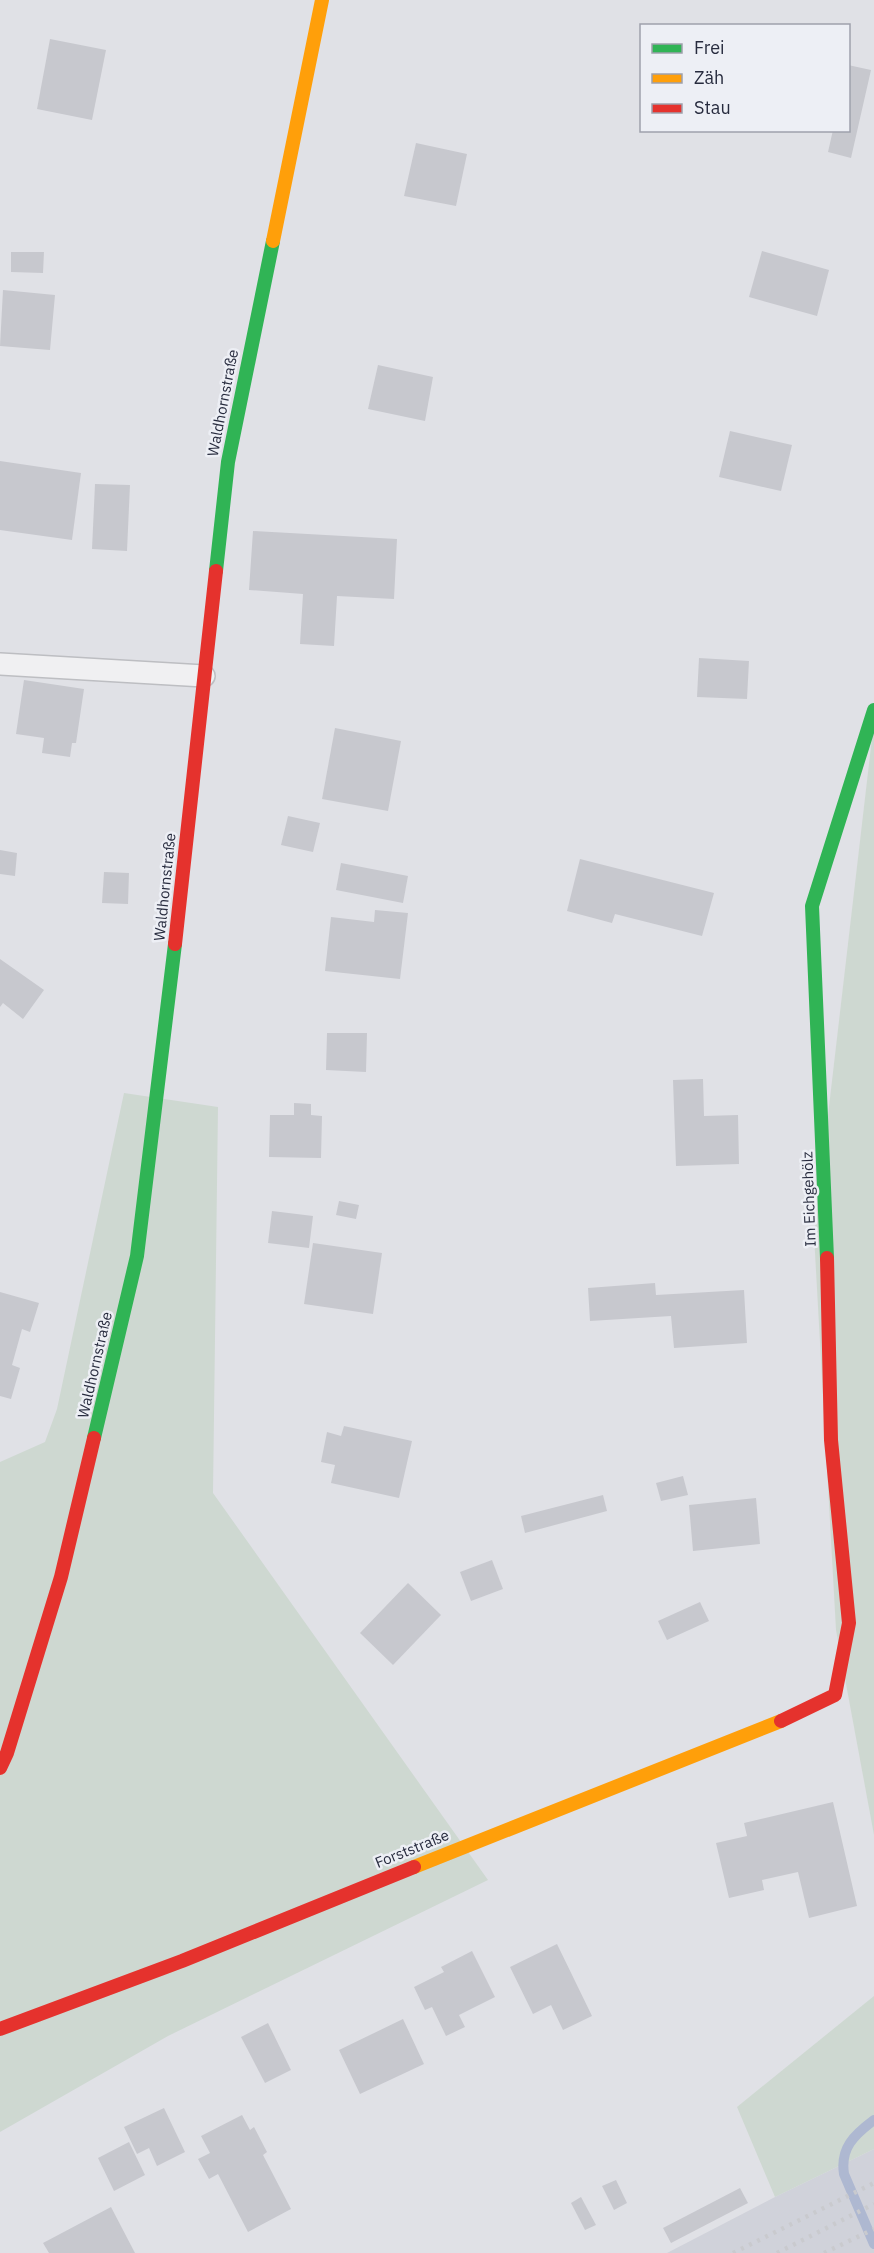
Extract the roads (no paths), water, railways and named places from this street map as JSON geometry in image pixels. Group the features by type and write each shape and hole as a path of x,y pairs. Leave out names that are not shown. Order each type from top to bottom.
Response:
{"street":[{"name":"Waldhornstraße","path":"0,1768 7,1753 61,1577 137,1257 166,1031 228,462 322,0"},
{"name":"Im Eichgehölz","path":"835,1695 849,1623 831,1440 827,1242 812,906 874,710"},
{"name":"Forststraße","path":"0,2029 183,1961 542,1815 772,1726 835,1695"}],"lane":[{"path":"0,664 204,676"}],"waterway":[{"path":"874,2120 850,2143 846,2149 843,2165 844,2174 874,2244"}],"railway":[{"path":"733,2253 874,2183"},
{"path":"777,2253 874,2204"},
{"path":"824,2253 874,2229"}]}
